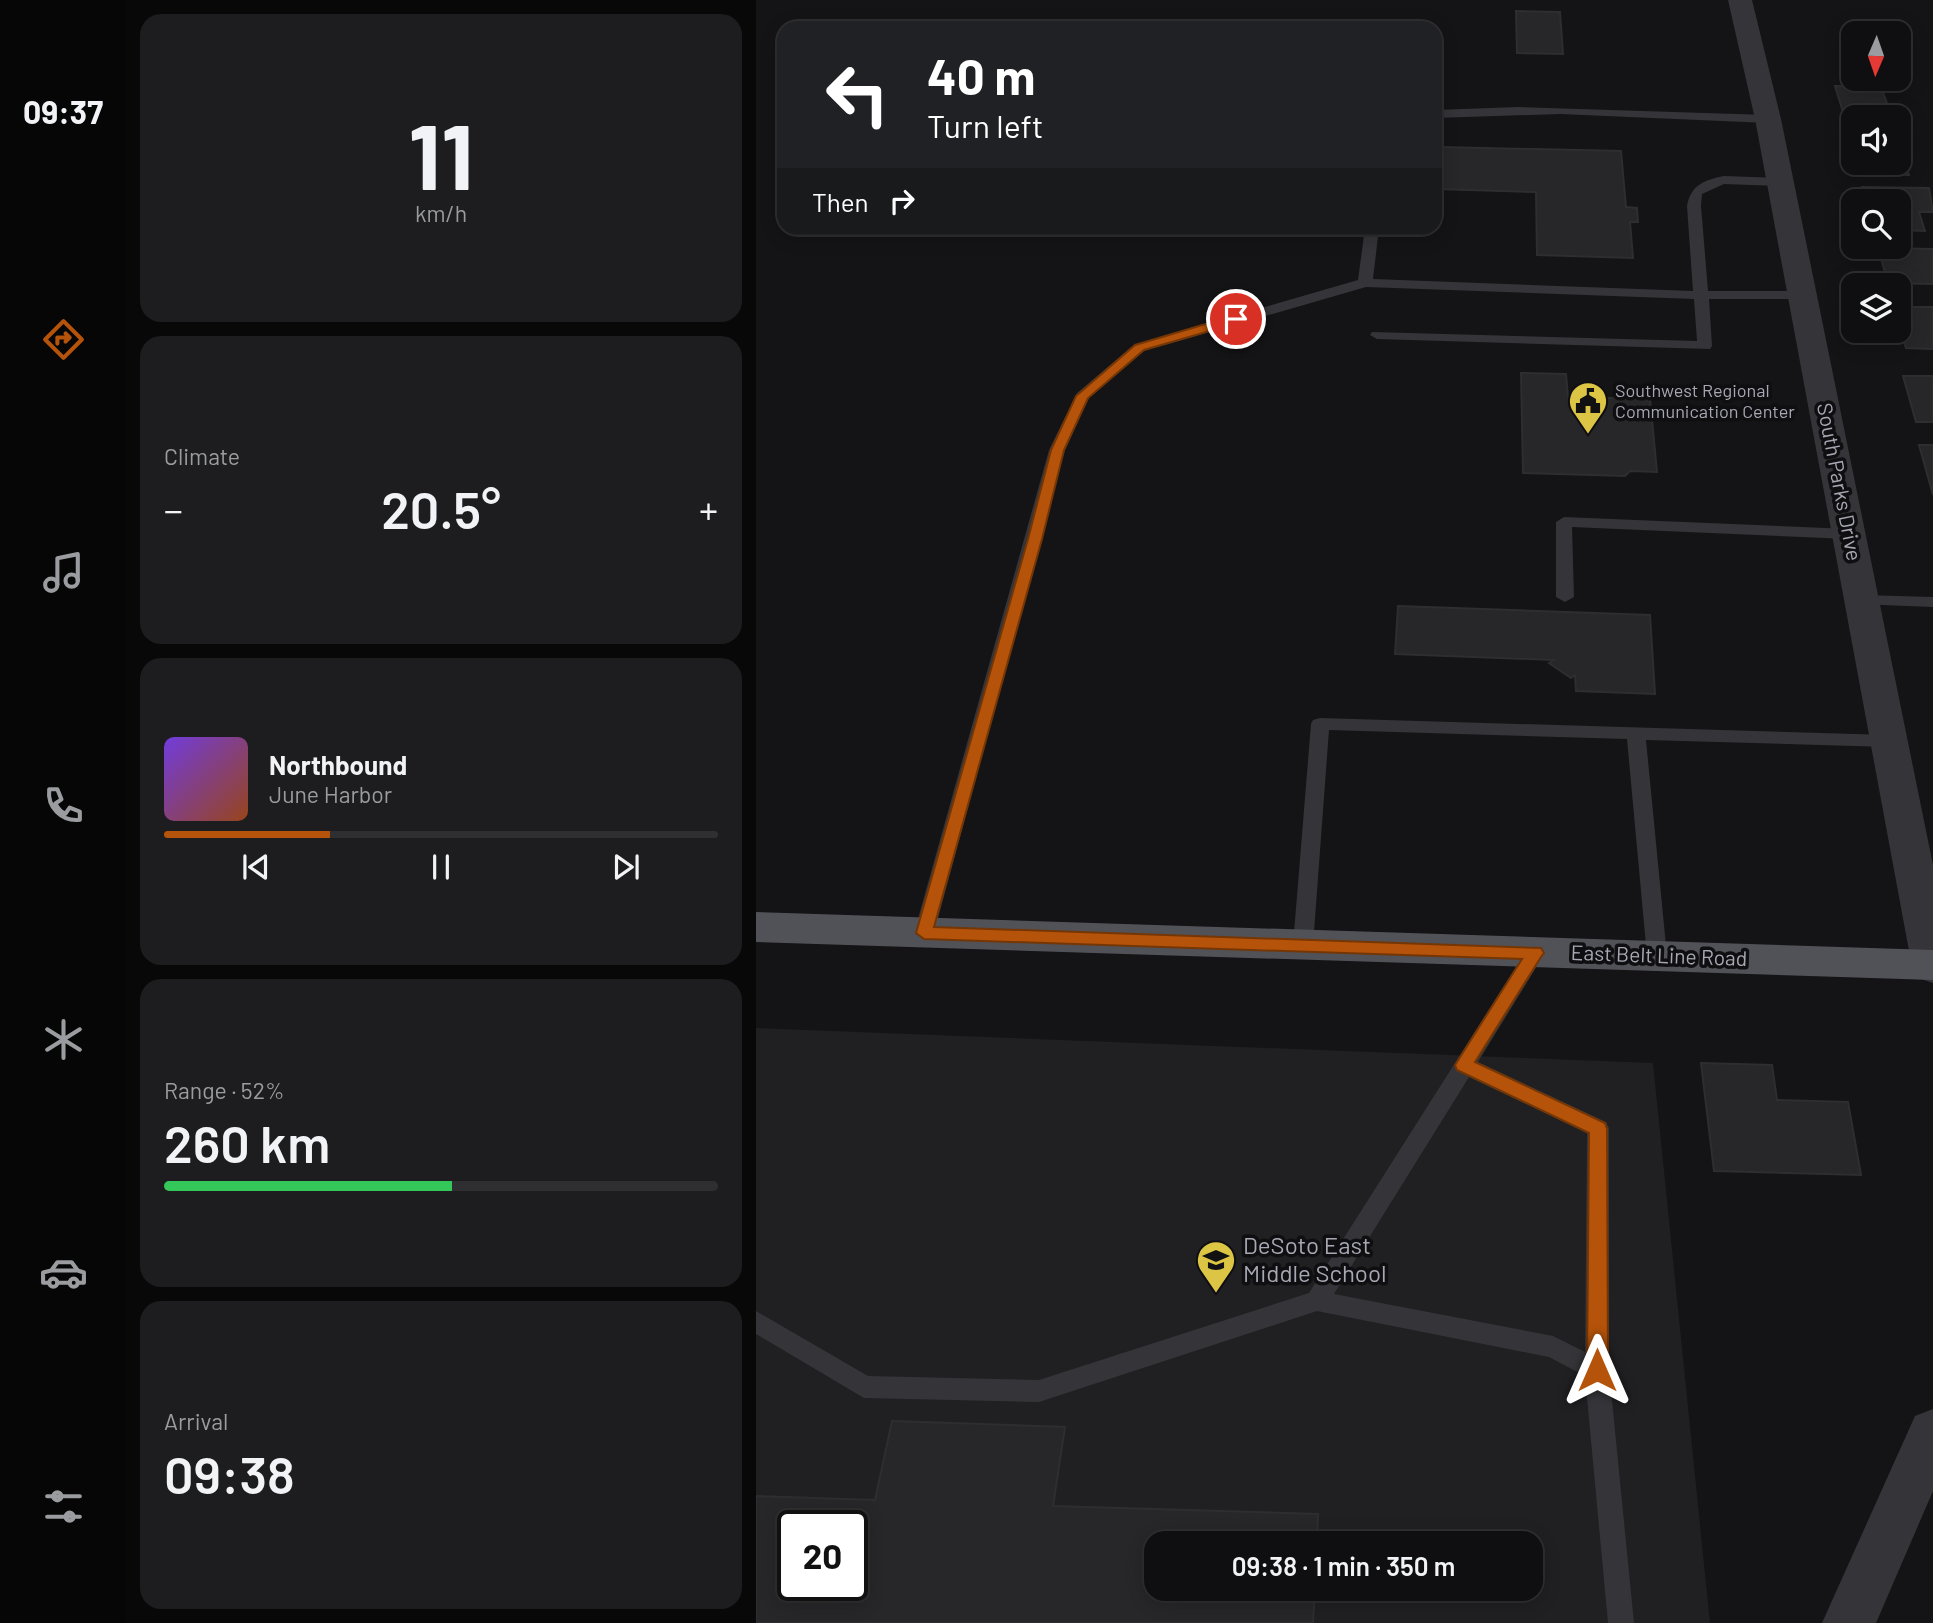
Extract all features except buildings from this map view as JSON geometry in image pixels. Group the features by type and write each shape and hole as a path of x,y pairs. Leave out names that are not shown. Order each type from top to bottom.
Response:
{"main road":[{"name":"East Belt Line Road","path":"756,927 1933,966"}],"street":[{"name":"South Parks Drive","path":"1740,0 1768,119 1933,966"},
{"path":"1849,1623 1933,1432"}],"lane":[{"path":"1442,113 1468,111 1595,113 1768,119"},
{"path":"1377,335 1704,346 1694,205 1696,193 1711,183 1725,181 1780,181"},
{"path":"1365,283 1371,235"},
{"path":"924,933 1035,539 1057,450 1082,396 1139,348 1365,283 1699,295 1802,295"},
{"path":"1565,597 1564,522 1849,534"},
{"path":"1862,600 1933,601"},
{"path":"1303,945 1320,724 1889,741"},
{"path":"1636,733 1657,956"},
{"path":"1317,1301 1535,953"},
{"path":"1464,1065 1598,1129 1597,1370 1621,1623"},
{"path":"756,1321 864,1387 1039,1391 1317,1301 1553,1347 1597,1370"}],"shaded area":[{"name":"DeSoto East Middle School","path":"756,1028 1653,1063 1710,1623 756,1623"}],"place":[{"name":"Southwest Regional Communication Center","path":"1588,435"},
{"name":"DeSoto East Middle School","path":"1216,1294"}],"route":[{"path":"1236,319 1139,348 1082,396 1057,450 1035,539 924,933 1535,953 1464,1065 1598,1129 1597,1370"}]}
